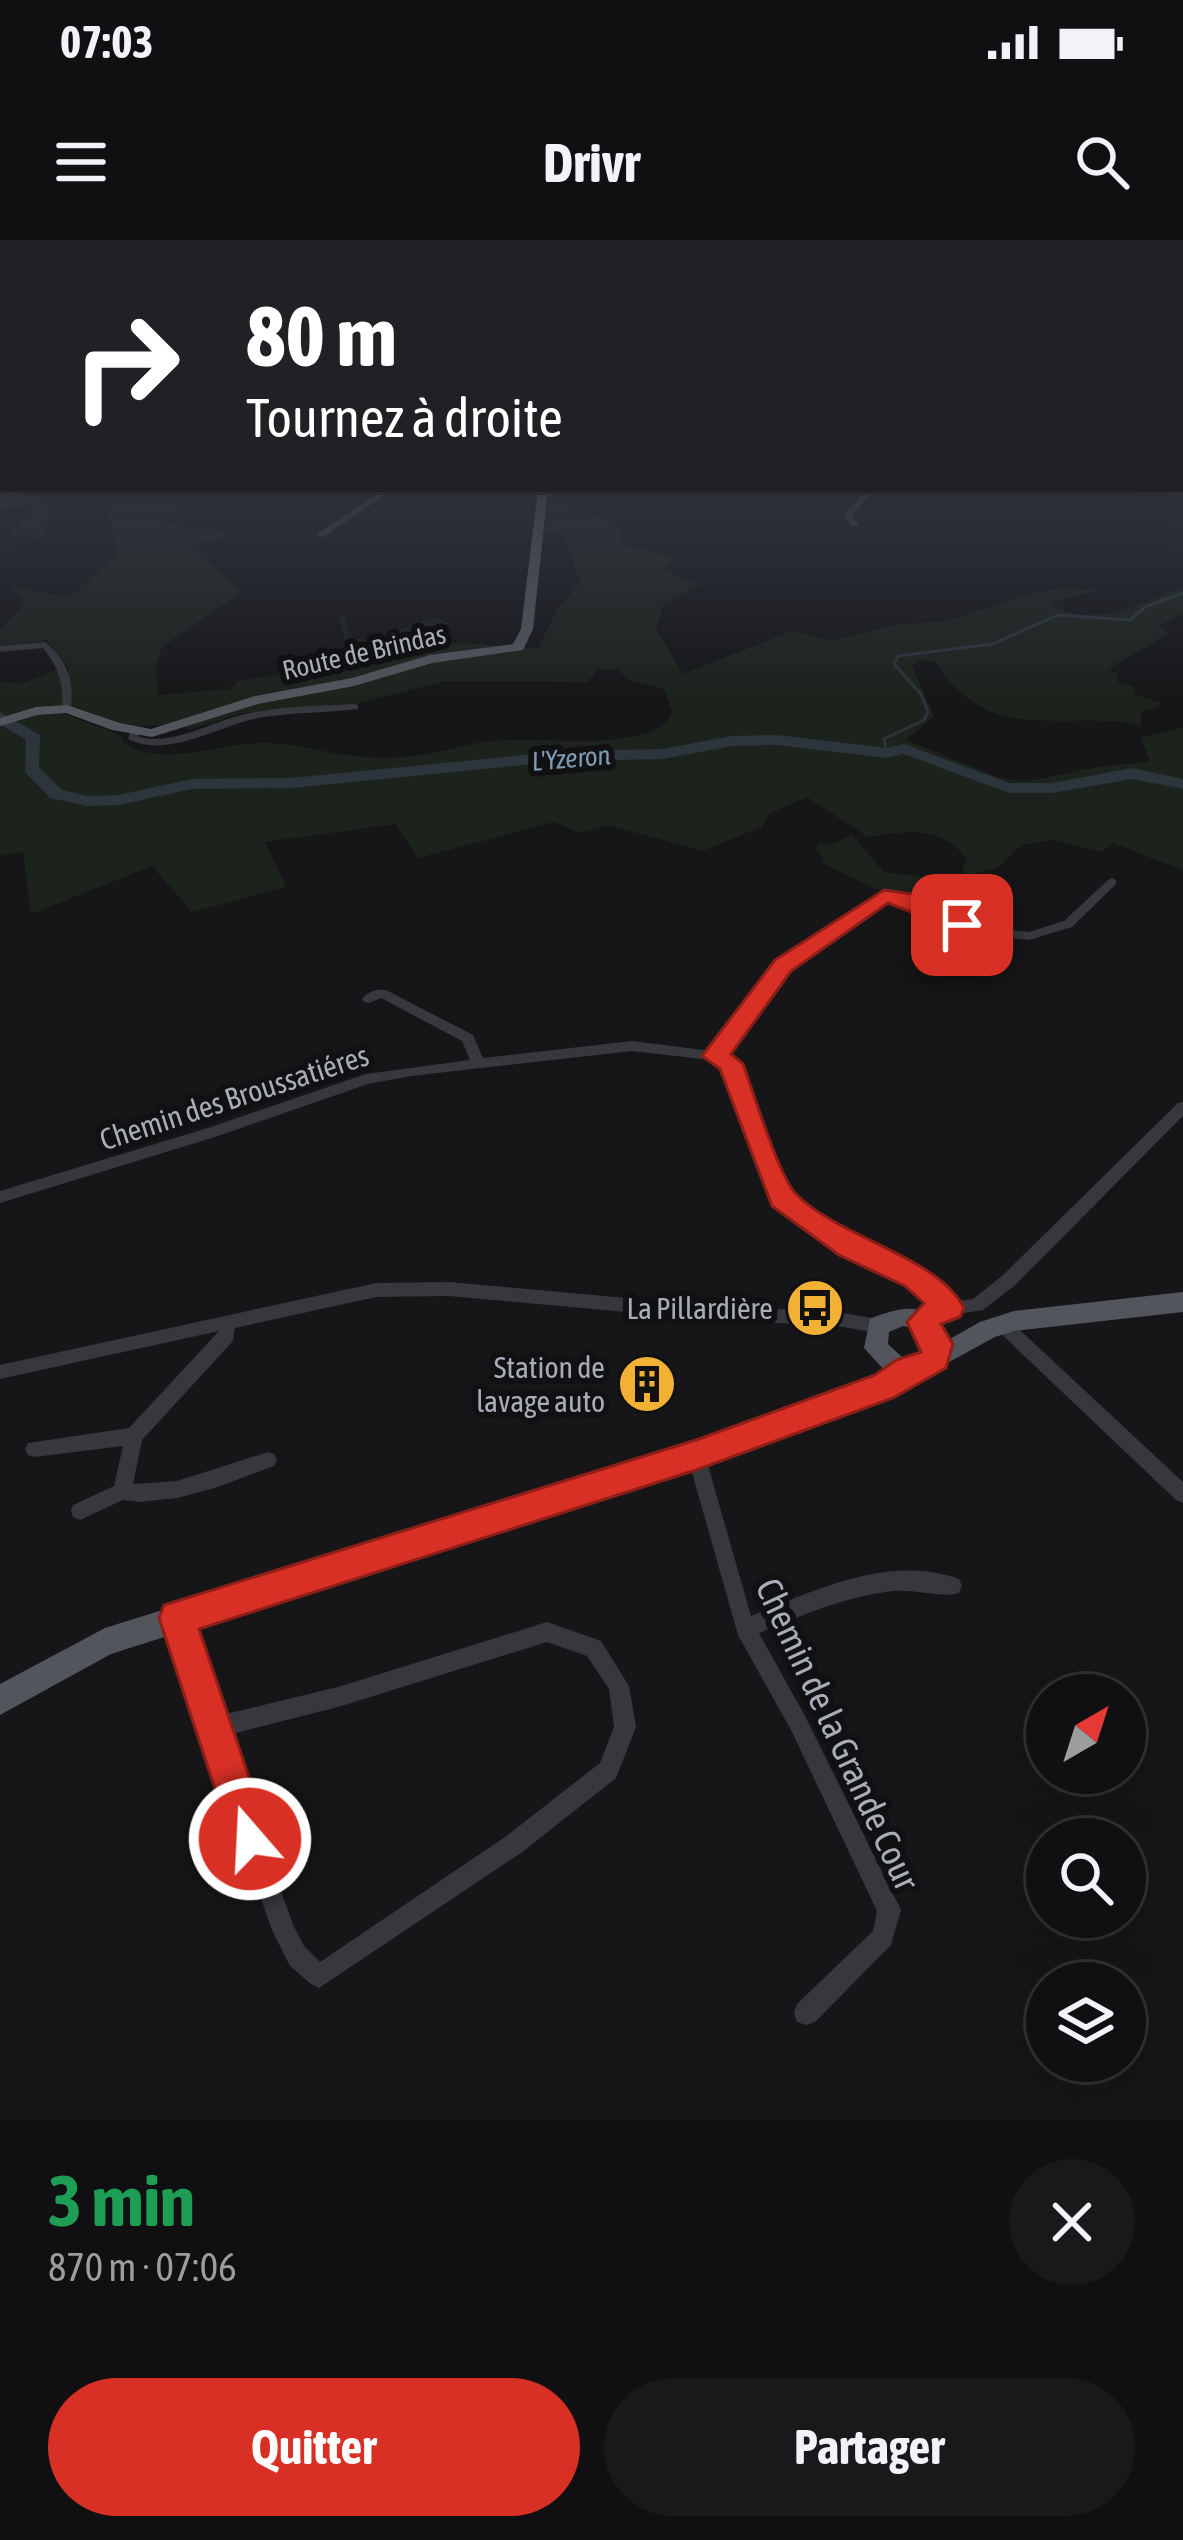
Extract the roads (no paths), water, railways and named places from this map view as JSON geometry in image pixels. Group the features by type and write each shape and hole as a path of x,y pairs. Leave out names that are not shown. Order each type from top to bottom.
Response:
{"main road":[{"name":"Route de Brindas","path":"67,709 135,732 170,730 255,700 354,682 430,659 518,647 527,629 539,525"},
{"path":"0,722 67,709"},
{"path":"907,1370 880,1355 874,1340 878,1326 902,1316 926,1325 995,1327 1183,1302"},
{"path":"926,1325 938,1344 935,1359"},
{"path":"0,1700 105,1642 794,1421 855,1394 882,1388 907,1370 923,1368 995,1327"},
{"path":"855,1394 871,1376 880,1355"}],"street":[{"path":"320,536 337,525"},
{"path":"0,649 40,644 64,667 67,709"},
{"name":"Route de Brindas","path":"135,732 133,739 147,744 242,717 355,707"},
{"path":"949,1308 916,1277 849,1247 782,1198 730,1064 714,1056 740,1028 783,965 884,896 904,898 976,930 1029,936 1068,924 1112,881"},
{"path":"369,999 381,993 468,1038 477,1061"},
{"name":"Chemin des Broussatiéres","path":"0,1197 366,1079 477,1061 632,1046 714,1056"},
{"path":"926,1325 935,1311 977,1305 1010,1280 1183,1107"},
{"path":"0,1372 328,1298 416,1288 831,1318 878,1326"},
{"path":"122,1491 134,1436 227,1336 227,1321"},
{"path":"995,1327 1183,1493"},
{"path":"34,1449 134,1436"},
{"name":"Chemin de la Grande Cour","path":"696,1455 746,1628 889,1910 883,1937 806,2013"},
{"path":"80,1511 122,1491 144,1496 203,1483 268,1460"},
{"path":"746,1628 839,1591 922,1577 952,1586"},
{"path":"177,1618 212,1728 295,1955 319,1976 568,1805 608,1770 625,1727 619,1686 594,1648 547,1632 338,1696 212,1728"}],"waterway":[{"path":"887,753 884,739 924,720 928,712 921,694 894,664 898,656 992,644 1058,615 1130,620 1145,607 1183,593"},
{"name":"L'Yzeron","path":"0,717 34,738 31,768 56,794 88,801 119,800 192,784 291,783 565,756 662,754 732,741 777,740 887,753 904,749 1009,788 1052,788 1132,774 1183,784"}],"place":[{"name":"La Pillardière","path":"815,1308"},
{"name":"Station de lavage auto","path":"647,1384"}]}
